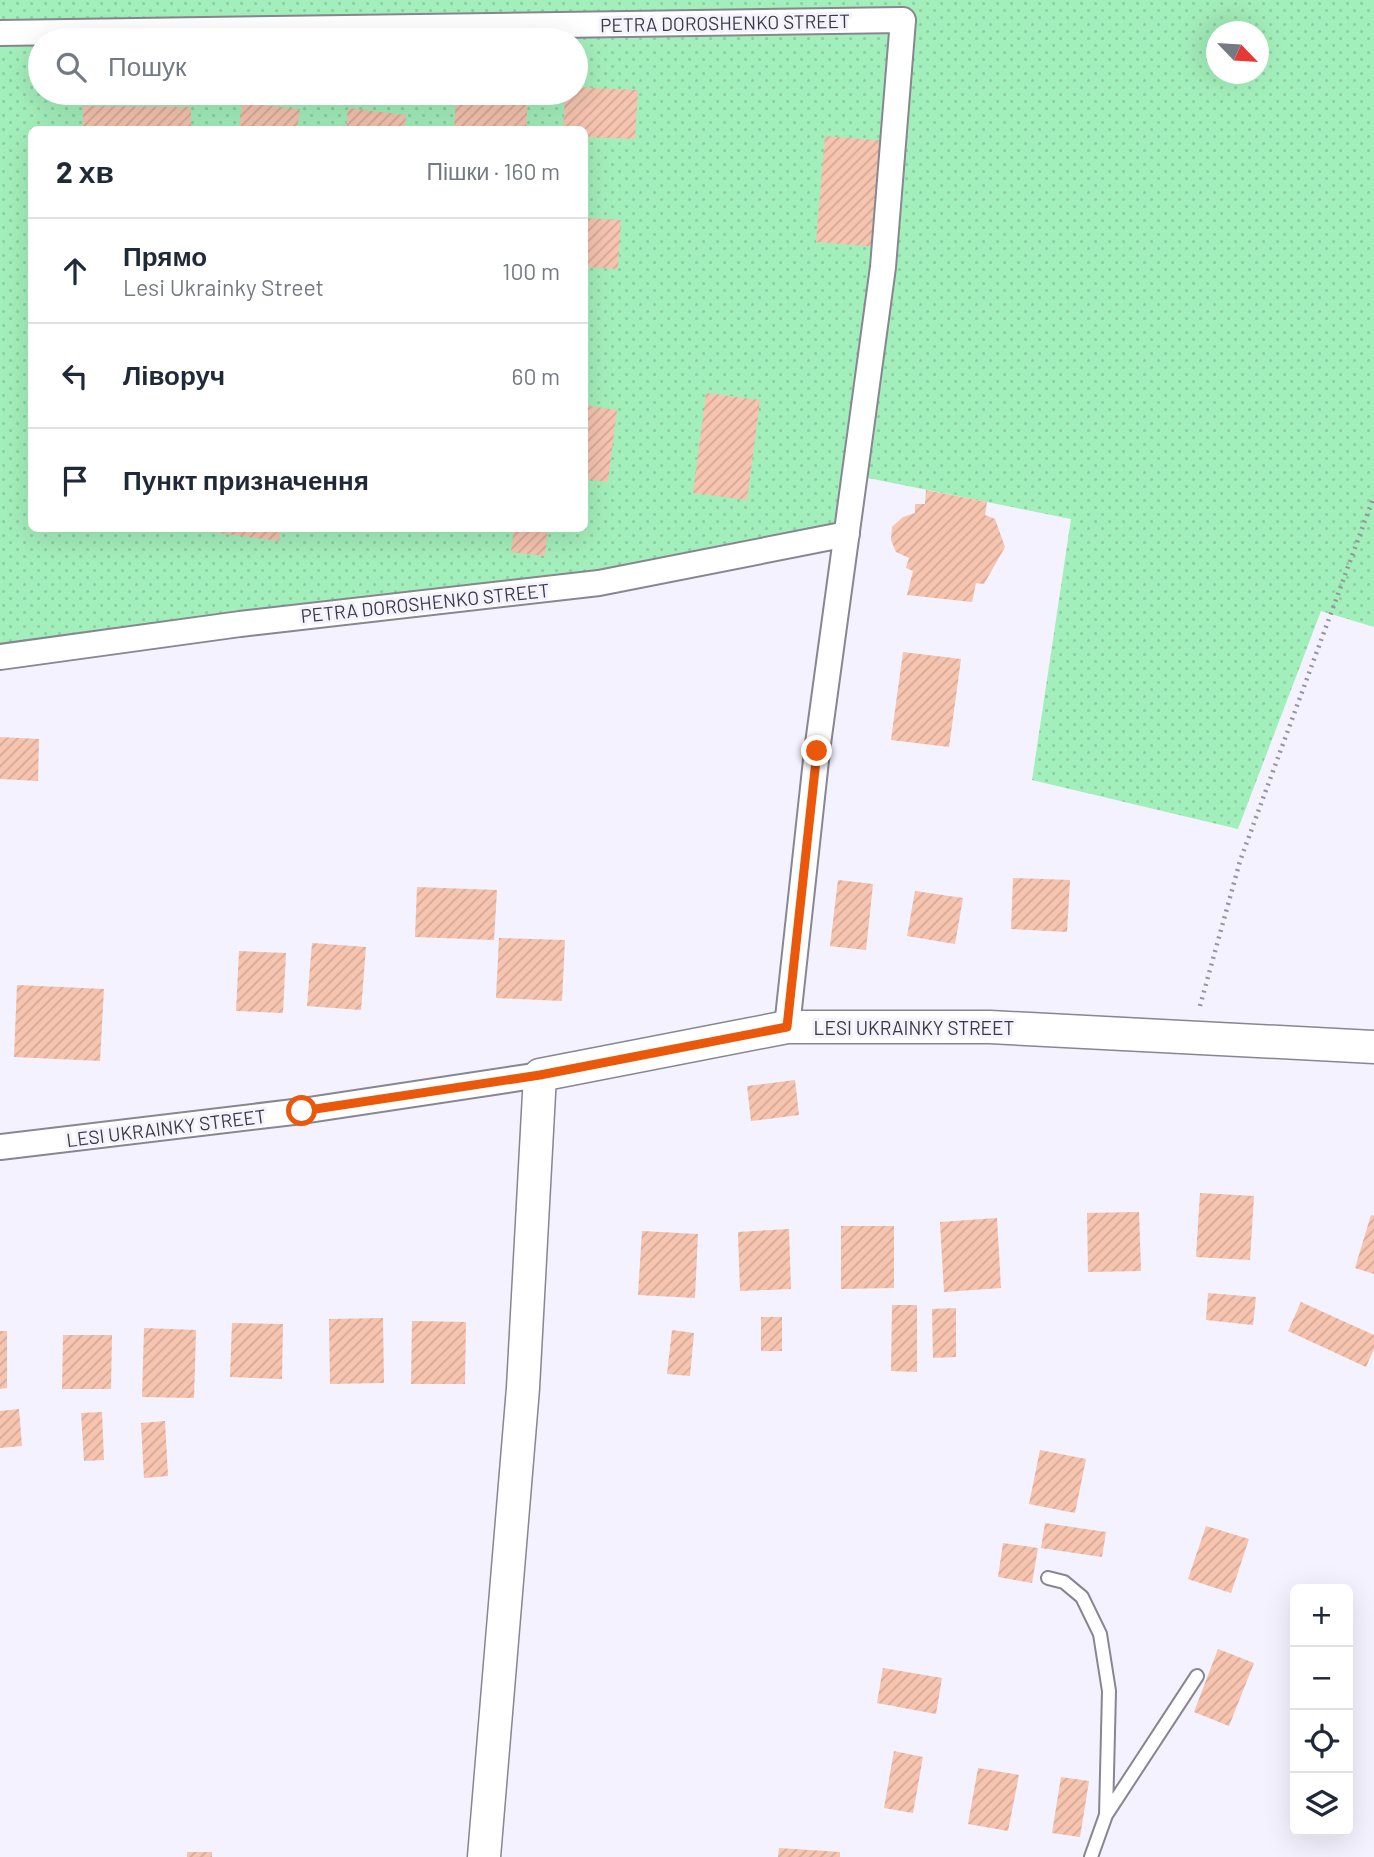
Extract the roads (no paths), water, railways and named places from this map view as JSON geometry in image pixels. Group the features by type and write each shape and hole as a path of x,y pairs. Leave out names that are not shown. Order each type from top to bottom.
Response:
{"street":[{"name":"PETRA DOROSHENKO STREET","path":"0,657 240,624 599,583 847,534 883,267 903,20 347,28"},
{"name":"PETRA DOROSHENKO STREET","path":"0,33 28,33"},
{"path":"787,1027 817,751 847,534"},
{"name":"LESI UKRAINKY STREET","path":"0,1147 302,1111 540,1075 787,1027 990,1027 1374,1046"},
{"path":"484,1857 523,1388 540,1075"}],"lane":[{"path":"1048,1578 1064,1582 1082,1597 1100,1634 1108,1691 1106,1815"},
{"path":"1091,1857 1106,1815 1197,1676"}]}
